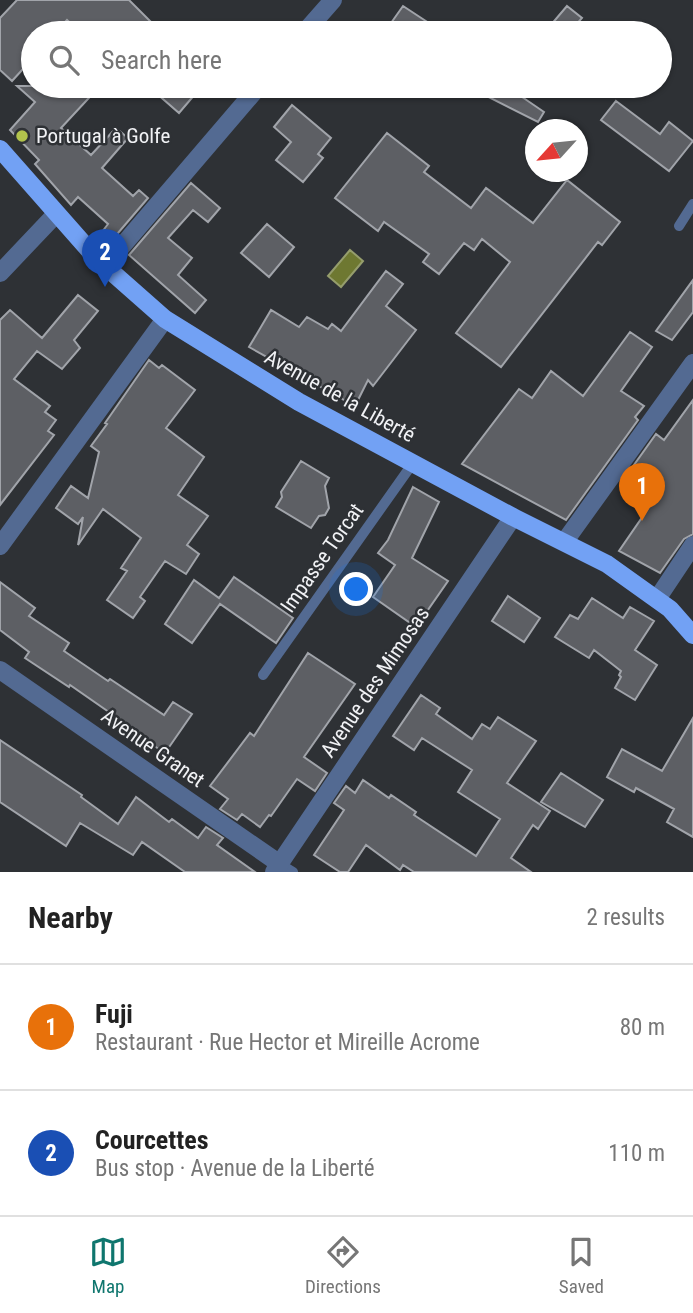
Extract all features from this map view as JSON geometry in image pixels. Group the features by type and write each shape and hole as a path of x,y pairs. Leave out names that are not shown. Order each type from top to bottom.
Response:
{"main road":[{"name":"Avenue de la Liberté","path":"0,149 56,215 105,266 165,319 299,402 513,517 607,564 657,599 693,635"}],"street":[{"path":"315,21 333,0"},
{"path":"105,266 249,98"},
{"path":"0,274 56,215"},
{"path":"0,546 165,319"},
{"path":"565,541 693,363"},
{"name":"Avenue des Mimosas","path":"282,869 513,517"},
{"path":"657,599 693,545"},
{"name":"Avenue Granet","path":"0,670 282,869"}],"lane":[{"path":"679,226 693,204"},
{"name":"Impasse Torcat","path":"263,675 413,463"}],"shaded area":[{"path":"350,250 363,261 341,287 328,276"}],"building":[{"path":"17,0 129,0 150,21 21,21 21,71 12,81 0,70 0,18"},
{"path":"403,6 426,21 392,21"},
{"path":"567,6 582,18 579,21 554,21"},
{"path":"30,98 89,98 61,128 91,155 116,128 128,138 102,168 133,196 139,190 148,198 112,240 102,232 108,224 78,197 71,205 35,164 39,160 10,130 35,102"},
{"path":"162,98 192,98 179,113"},
{"path":"491,98 524,98 544,112 540,119 532,119"},
{"path":"616,101 660,134 669,122 693,141 669,171 601,120"},
{"path":"292,105 331,138 318,154 323,158 303,182 276,160 291,142 274,127"},
{"path":"387,133 429,166 424,172 471,208 486,188 533,223 565,182 570,182 620,222 602,245 598,242 501,367 456,333 510,262 482,239 474,250 464,243 439,274 423,262 429,254 384,222 378,231 335,198"},
{"path":"191,183 220,208 208,222 193,210 168,238 192,258 178,275 206,300 195,313 129,255"},
{"path":"267,224 294,247 269,277 241,253"},
{"path":"386,271 403,284 386,306 416,330 373,386 368,380 355,406 249,347 271,310 299,327 307,317 328,329 332,324 341,331"},
{"path":"693,280 693,312 672,340 656,331"},
{"path":"78,295 98,311 74,340 80,348 62,369 37,351 14,379 50,406 45,412 56,420 48,431 54,435 0,505 0,320 10,310 42,338"},
{"path":"630,332 652,347 621,391 644,406 635,417 638,420 566,520 462,464 519,389 532,398 551,371 583,396"},
{"path":"149,360 159,368 162,365 195,390 166,428 204,457 178,495 208,516 187,545 199,554 186,574 165,561 140,597 145,601 133,618 107,600 127,571 121,568 141,538 103,509 78,545 83,517 78,524 56,508 71,486 88,498 99,452 91,446"},
{"path":"693,400 693,534 684,539 660,573 619,551 654,500 624,479 656,434 664,440"},
{"path":"301,461 329,478 325,486 329,508 311,528 276,507 282,497 281,492"},
{"path":"413,487 439,502 412,558 448,581 416,627 373,597 395,565 378,553 388,540"},
{"path":"234,577 293,618 276,643 220,604 192,643 165,624 194,580 219,598"},
{"path":"0,582 35,608 29,616 69,643 64,651 164,715 173,702 192,714 165,753 114,720 116,717 70,685 69,687 25,658 29,652 0,630"},
{"path":"508,596 540,618 524,642 492,621"},
{"path":"592,598 623,618 630,607 654,621 635,650 657,665 635,700 615,688 621,671 594,650 589,658 555,637 570,615 578,619"},
{"path":"308,653 355,684 304,757 327,773 315,791 297,779 260,827 242,814 237,820 220,809 228,799 210,786 250,733 254,736"},
{"path":"421,695 440,708 436,714 472,739 482,724 490,729 498,717 536,741 507,783 550,811 538,829 533,825 511,858 531,872 414,872 403,865 400,870 366,845 348,872 340,872 314,855 344,810 334,803 346,786 355,793 363,780 389,798 391,795 416,812 414,815 476,856 500,819 458,792 472,770 422,738 414,750 393,736"},
{"path":"693,718 693,837 667,822 674,809 636,788 634,792 607,777 622,749 662,771"},
{"path":"0,740 82,795 81,797 118,824 136,797 169,822 172,819 198,838 206,827 223,838 217,845 255,872 185,872 142,842 133,855 80,823 66,846 0,802"},
{"path":"561,773 603,800 585,827 541,802"}],"place":[{"name":"Portugal à Golfe","path":"22,136"},
{"name":"Courcettes","path":"105,287"},
{"name":"Fuji","path":"642,521"}]}
